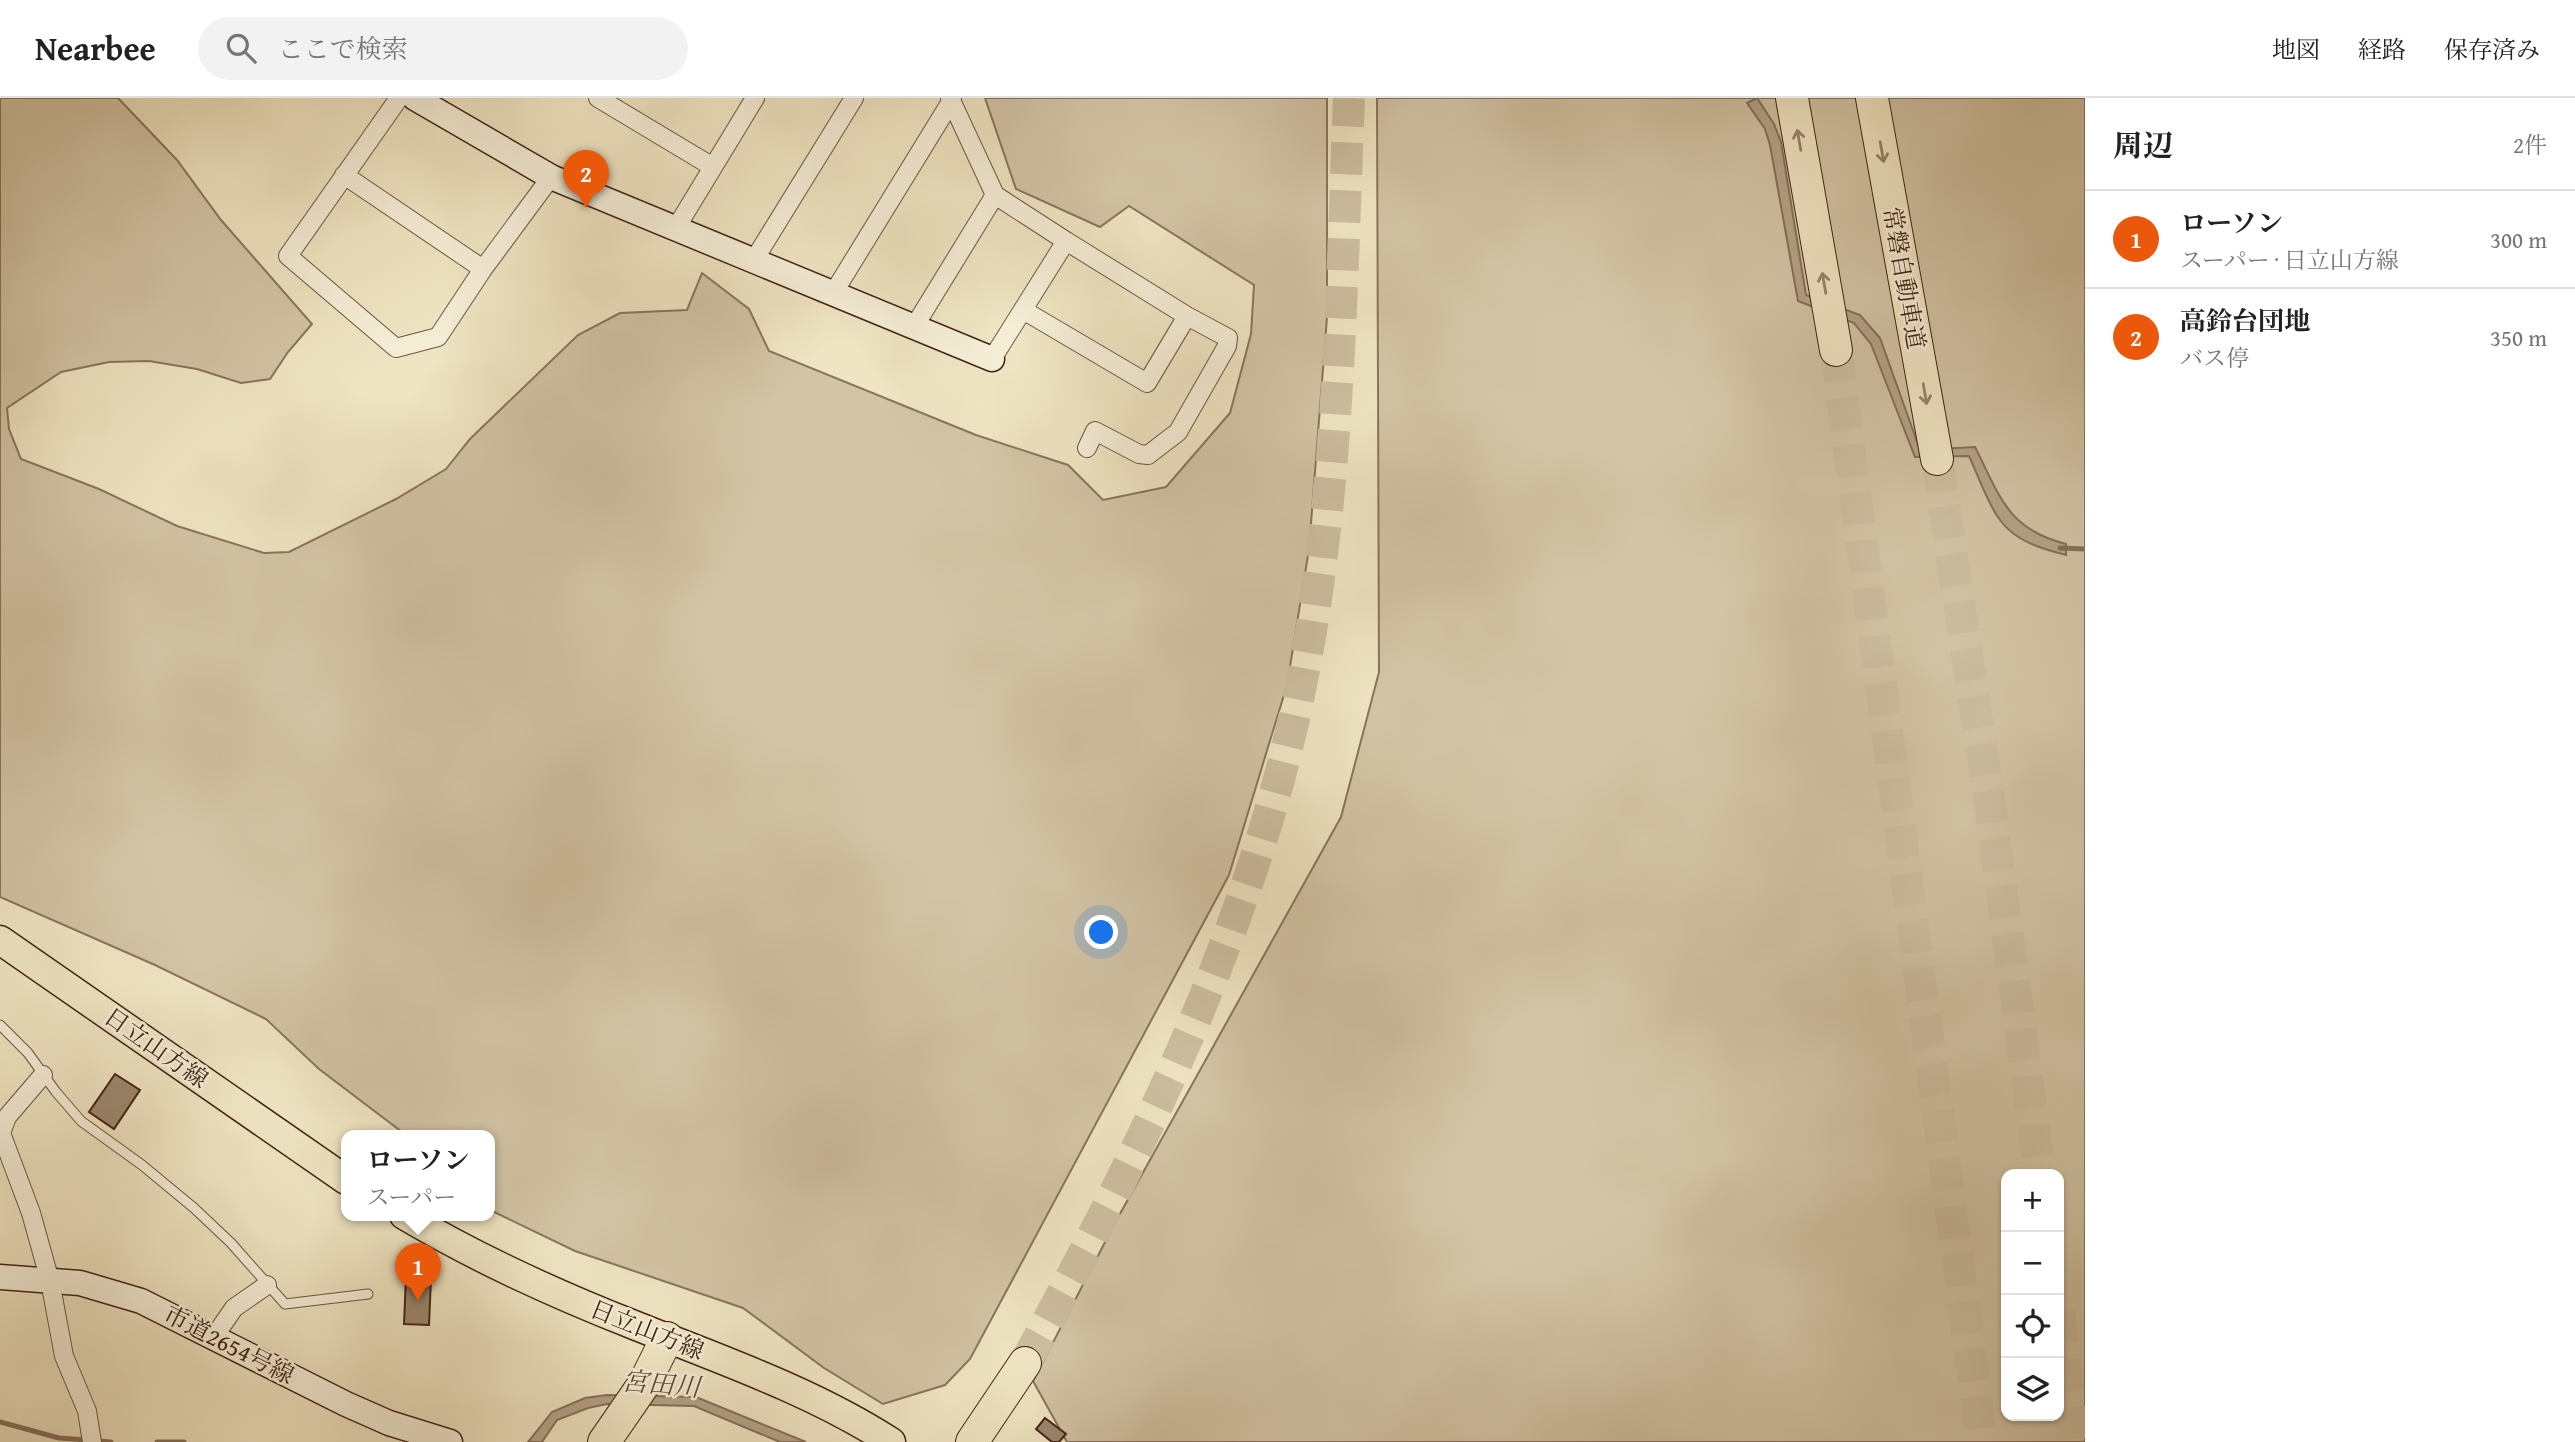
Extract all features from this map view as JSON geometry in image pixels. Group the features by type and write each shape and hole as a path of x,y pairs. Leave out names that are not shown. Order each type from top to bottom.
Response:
{"highway":[{"path":"1792,98 1836,351"},
{"name":"常磐自動車道","path":"1872,98 1937,459"},
{"path":"607,1438 652,1370 667,1338"},
{"path":"972,1442 1025,1363"}],"main road":[{"name":"日立山方線","path":"0,940 341,1177"},
{"name":"日立山方線","path":"415,1221 483,1260 822,1404 891,1442"}],"street":[{"path":"399,98 288,256 396,348 438,337 483,269 551,177"},
{"path":"415,98 551,177 992,359 1066,241"},
{"path":"597,98 713,167"},
{"path":"676,228 755,98"},
{"path":"754,260 854,98"},
{"path":"834,292 951,99"},
{"path":"951,99 995,195 1187,316 1228,338 1227,346 1178,432 1148,455 1139,454 1095,431 1087,447"},
{"path":"344,176 483,269"},
{"path":"914,327 995,195"},
{"path":"1023,310 1147,383 1187,316"},
{"path":"43,1075 6,1117 1,1133 51,1281 64,1356 87,1411 91,1434"},
{"name":"市道2654号線","path":"0,1276 80,1283 141,1301 346,1404 389,1423 450,1442"},
{"path":"214,1337 234,1308 267,1285"}],"lane":[{"path":"0,1025 27,1053 81,1121 142,1165 194,1208 231,1243 285,1304 368,1294"}],"shaded area":[{"path":"0,98 118,98 177,160 221,220 312,324 270,379 241,383 197,369 149,361 109,362 61,372 7,408 9,429 21,459 99,489 177,526 264,553 289,552 396,499 446,469 470,439 578,335 620,313 687,310 702,273 749,309 769,351 976,435 1068,465 1103,500 1166,487 1230,413 1251,334 1254,285 1129,206 1100,227 1016,189 985,98 1327,98 1327,317 1309,549 1287,685 1229,875 970,1359 945,1385 883,1404 824,1368 743,1308 575,1251 495,1212 495,1130 399,1130 319,1069 266,1019 155,965 0,897"},
{"path":"1377,98 2085,98 2085,1442 1067,1442 1033,1381 1116,1221 1341,817 1379,672"},
{"path":"1757,98 1774,124 1781,142 1806,295 1860,315 1880,338 1920,450 1975,447 1999,495 2018,520 2046,538 2066,544 2066,555 2030,543 2006,527 1991,506 1969,456 1915,457 1871,344 1854,323 1798,301 1770,145 1765,129 1747,103"},
{"path":"607,1395 696,1397 806,1442 780,1442 694,1406 607,1404 557,1420 542,1442 528,1442 552,1412 585,1398"}],"building":[{"path":"115,1074 140,1090 114,1129 89,1112"},
{"path":"406,1277 431,1278 429,1325 404,1324"},
{"path":"1045,1418 1066,1434 1059,1442 1052,1442 1036,1429"}],"waterway":[{"path":"2060,548 2085,549"},
{"name":"宮田川","path":"0,1422 59,1438 87,1440"},
{"name":"宮田川","path":"97,1441 111,1442"},
{"name":"宮田川","path":"157,1442 184,1442"}],"tunnel":[{"path":"1025,1363 1112,1198 1191,1029 1226,943 1282,766 1303,675 1325,532 1337,388 1349,98"},
{"path":"1836,350 1982,1442"},
{"path":"1937,459 1988,791 2039,1169"},
{"path":"2064,1358 2073,1442"}],"place":[{"name":"高鈴台団地","path":"586,208"},
{"name":"ローソン","path":"418,1301"}]}
